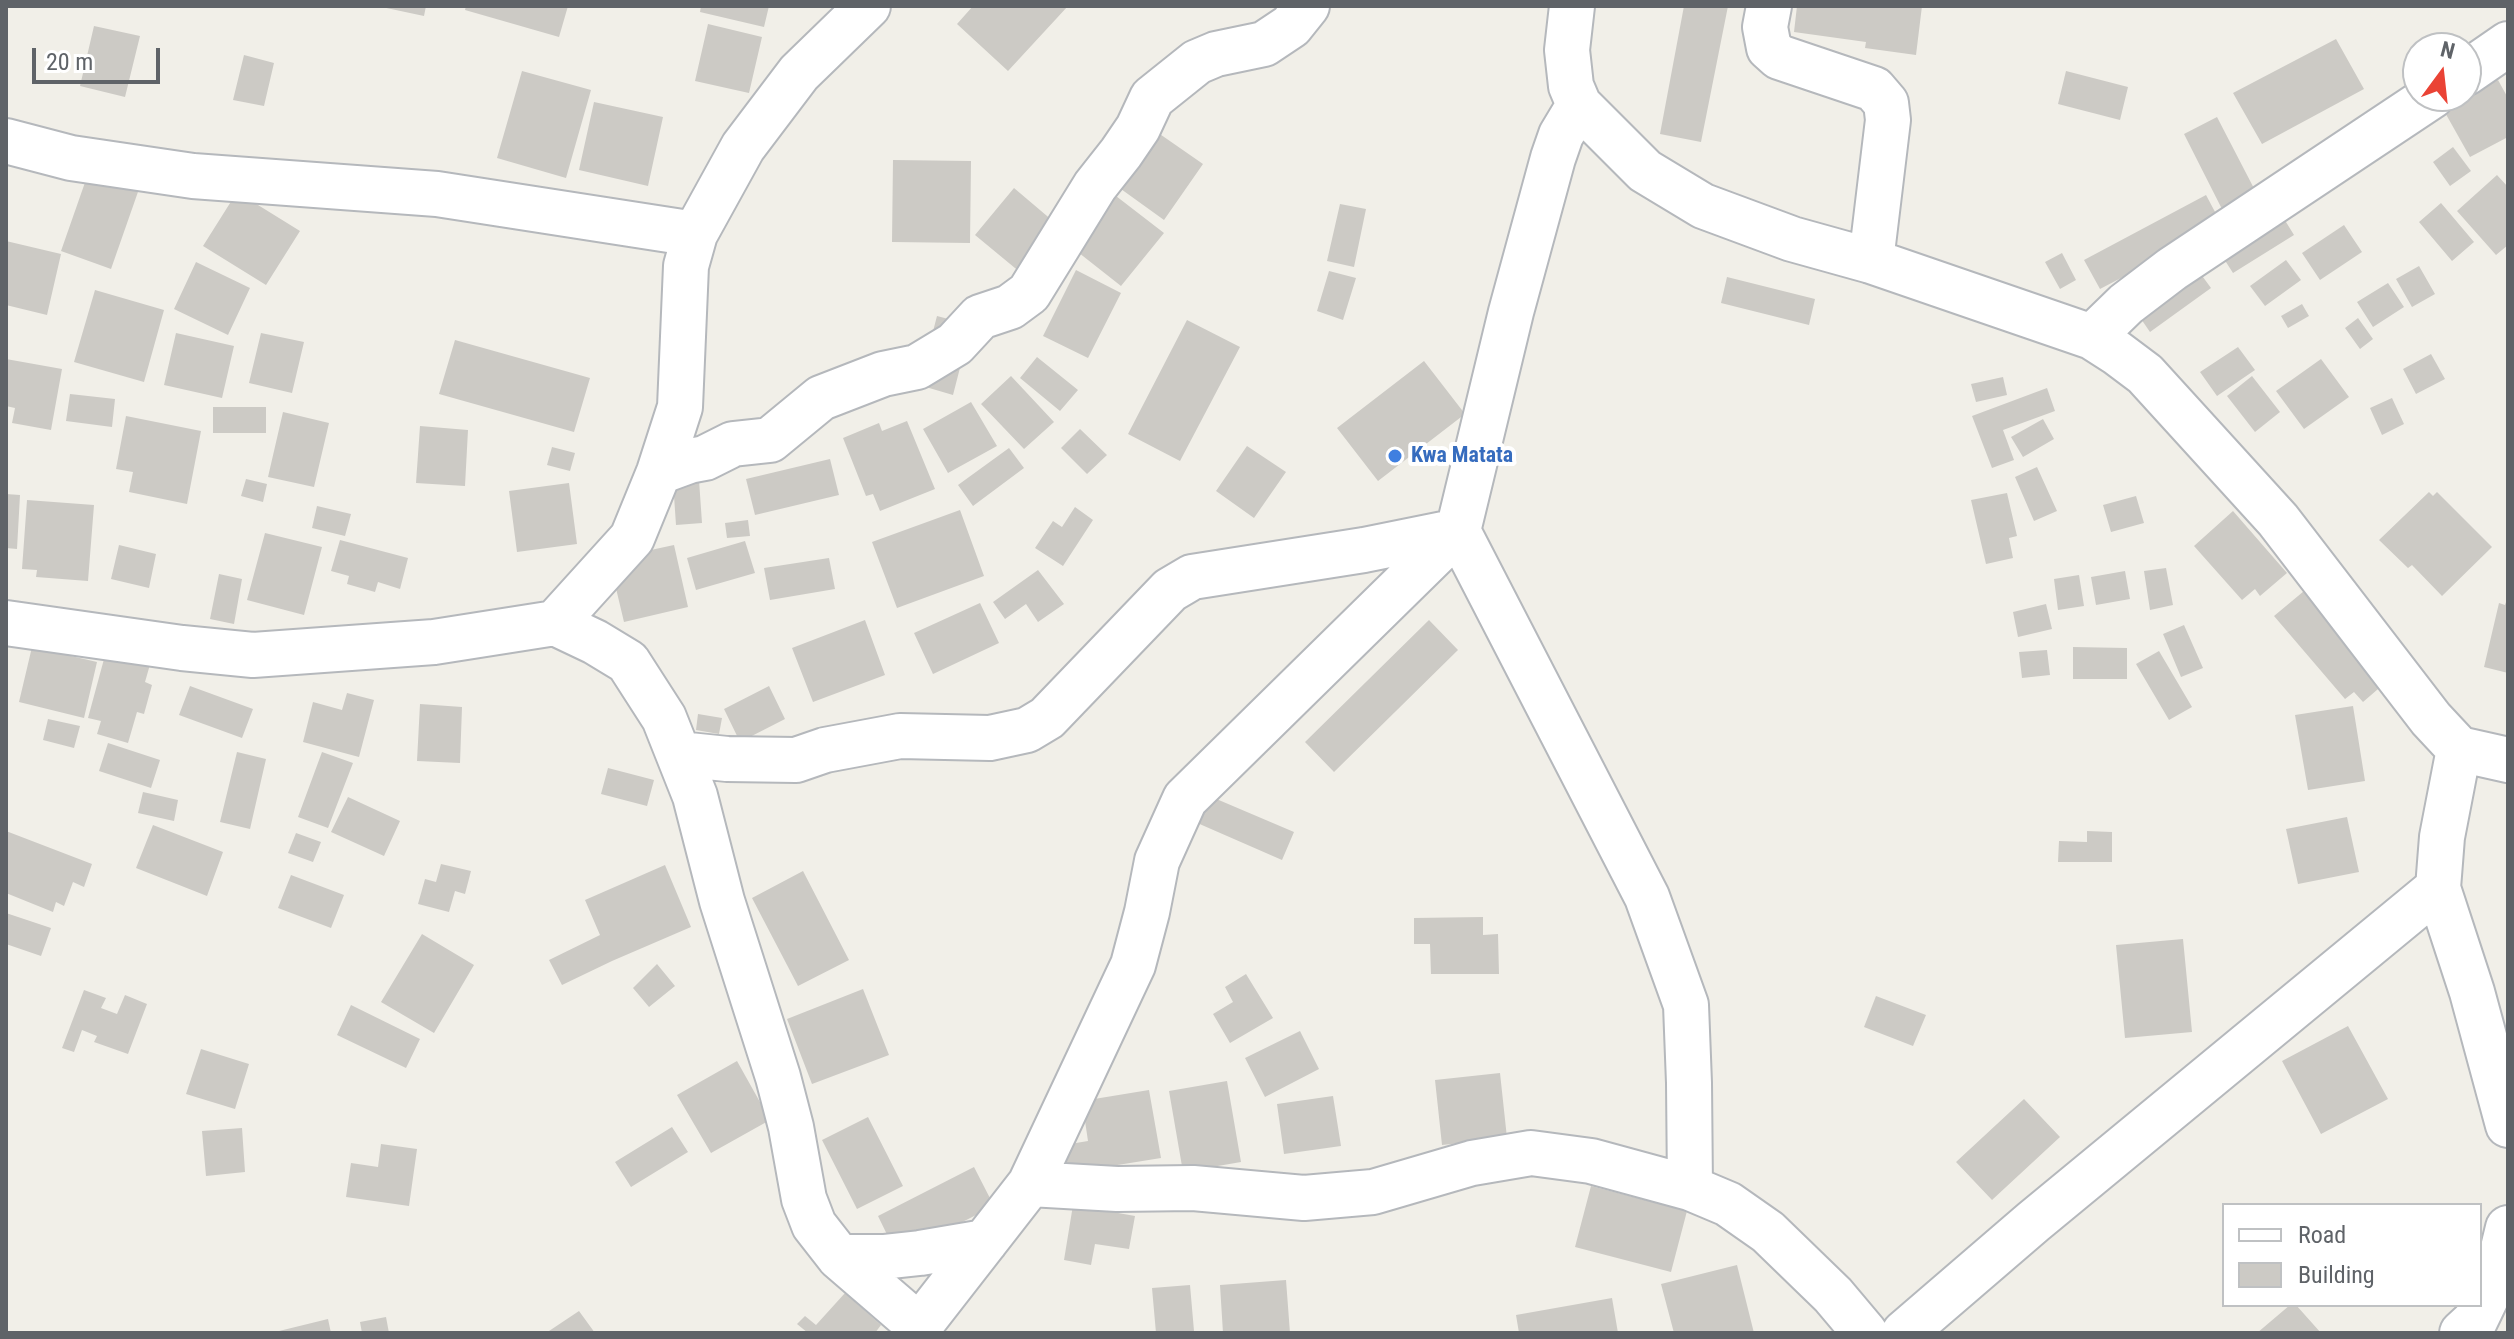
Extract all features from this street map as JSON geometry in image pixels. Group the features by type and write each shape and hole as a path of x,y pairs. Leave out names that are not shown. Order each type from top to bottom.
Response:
{"street":[{"path":"555,623 632,538 659,472 680,407 686,266 695,234 743,147 789,85 868,6"},
{"path":"659,472 705,458 733,444 770,440 821,398 883,374 917,367 955,344 980,317 1010,307 1029,293 1095,186 1138,128 1152,98 1197,62 1216,54 1264,44 1291,26 1307,6"},
{"path":"1572,6 1567,50 1571,86 1579,105 1645,171 1703,206 1792,239 1871,261 2092,337 2145,374 2278,520 2431,719 2459,749 2508,760"},
{"path":"1769,6 1765,27 1769,48 1779,57 1874,89 1886,103 1888,120 1871,261"},
{"path":"2482,62 2508,44"},
{"path":"6,623 253,655 434,642 555,623 628,662 664,718 695,796 722,901 778,1077 804,1199 814,1225 839,1257 916,1330 1030,1184 1133,965 1157,861 1185,799 1458,531 1511,312 1553,158 1561,135 1579,105"},
{"path":"2092,337 2126,304 2172,269 2408,112"},
{"path":"6,141 71,158 193,176 437,194 695,234"},
{"path":"679,754 727,759 796,760 825,750 900,736 990,738 1027,730 1047,718 1170,590 1192,577 1364,550 1458,531"},
{"path":"1458,531 1647,897 1686,1005 1690,1188"},
{"path":"2459,749 2442,837 2438,888 2472,992 2508,1125"},
{"path":"1904,1333 2033,1222 2438,888"},
{"path":"1030,1184 1117,1189 1193,1188 1304,1198 1373,1192 1472,1163 1531,1153 1591,1161 1690,1188 1728,1204 1768,1232 1833,1295 1865,1333"},
{"path":"2482,1306 2499,1265 2508,1228"},
{"path":"839,1257 883,1257 985,1242"},
{"path":"2462,1333 2475,1321 2482,1307"}],"building":[{"path":"377,6 426,6 424,16"},
{"path":"466,6 568,6 559,37 465,10"},
{"path":"701,6 769,6 764,27 700,12"},
{"path":"973,6 1068,6 1008,71 957,24"},
{"path":"1684,6 1728,6 1701,142 1660,134"},
{"path":"1797,6 1922,6 1916,55 1865,48 1866,42 1794,32"},
{"path":"708,24 762,37 749,93 695,81"},
{"path":"94,26 140,36 125,97 80,86"},
{"path":"2336,39 2364,89 2262,144 2233,93"},
{"path":"244,55 274,63 264,106 233,100"},
{"path":"522,71 591,90 566,178 497,158"},
{"path":"2066,71 2128,87 2120,120 2058,104"},
{"path":"2498,80 2508,98 2508,137 2470,157 2445,112 2482,112 2482,88"},
{"path":"594,102 663,117 648,186 579,170"},
{"path":"2217,117 2260,200 2226,217 2184,134"},
{"path":"1154,130 1203,164 1164,220 1114,184"},
{"path":"2453,147 2471,171 2450,186 2433,162"},
{"path":"893,160 971,161 970,243 892,242"},
{"path":"89,171 139,189 111,269 61,251"},
{"path":"2497,175 2508,187 2508,245 2496,255 2457,211"},
{"path":"1014,188 1060,227 1021,273 975,235"},
{"path":"237,192 300,231 266,285 203,246"},
{"path":"2206,195 2222,225 2100,289 2084,260"},
{"path":"1116,196 1164,233 1121,286 1074,249"},
{"path":"2441,203 2474,242 2452,261 2419,222"},
{"path":"1340,204 1366,209 1354,267 1327,261"},
{"path":"2278,209 2294,235 2233,273 2217,248"},
{"path":"2344,225 2362,252 2320,280 2302,253"},
{"path":"6,241 61,254 47,315 6,305"},
{"path":"2062,253 2076,280 2060,289 2045,262"},
{"path":"2286,260 2301,280 2265,306 2250,286"},
{"path":"196,262 250,288 228,335 174,309"},
{"path":"2419,266 2435,294 2412,307 2396,279"},
{"path":"1076,270 1121,293 1088,358 1043,336"},
{"path":"1329,271 1356,278 1343,320 1317,311"},
{"path":"2200,273 2211,288 2150,332 2139,316"},
{"path":"1727,277 1815,299 1809,325 1721,303"},
{"path":"2388,283 2404,307 2373,327 2357,302"},
{"path":"95,290 164,310 144,382 74,362"},
{"path":"2302,304 2309,316 2288,328 2281,316"},
{"path":"937,316 971,325 953,395 919,385"},
{"path":"2358,318 2373,339 2360,349 2345,328"},
{"path":"1187,320 1240,347 1180,461 1128,434"},
{"path":"176,333 234,346 222,398 164,385"},
{"path":"261,333 304,342 292,393 249,383"},
{"path":"455,340 590,378 574,432 439,394"},
{"path":"2238,347 2255,370 2217,396 2200,372"},
{"path":"2431,354 2445,379 2416,394 2403,369"},
{"path":"1037,357 1078,390 1060,411 1020,378"},
{"path":"6,359 62,369 51,430 12,423 15,408 6,406"},
{"path":"2321,359 2349,397 2304,429 2276,391"},
{"path":"1424,361 1465,414 1378,481 1337,428"},
{"path":"1011,376 1054,422 1024,449 981,404"},
{"path":"2252,376 2280,412 2255,432 2227,396"},
{"path":"2003,377 2007,395 1976,402 1971,384"},
{"path":"2047,388 2055,411 2003,430 2014,460 1992,468 1972,416"},
{"path":"70,394 115,399 112,427 66,421"},
{"path":"2392,398 2404,424 2382,435 2370,408"},
{"path":"971,402 997,446 948,473 923,429"},
{"path":"213,407 266,407 266,433 213,433"},
{"path":"283,412 329,423 314,487 268,477"},
{"path":"126,416 201,431 187,504 129,492 133,472 116,469"},
{"path":"2043,419 2054,439 2023,457 2011,437"},
{"path":"907,421 935,489 880,511 873,494 866,496 843,438 879,423 882,431"},
{"path":"420,426 468,430 465,486 416,483"},
{"path":"1080,429 1107,455 1087,474 1061,448"},
{"path":"1247,446 1286,472 1254,518 1216,491"},
{"path":"552,447 575,453 570,471 547,465"},
{"path":"1009,448 1024,468 973,506 958,485"},
{"path":"830,459 839,495 755,515 746,479"},
{"path":"2037,467 2057,511 2034,521 2015,477"},
{"path":"246,479 267,484 263,502 241,496"},
{"path":"699,480 702,523 676,525 673,481"},
{"path":"569,483 577,544 517,552 509,491"},
{"path":"2429,492 2433,496 2437,492 2492,547 2442,596 2412,565 2408,568 2379,540"},
{"path":"2007,493 2017,536 2009,538 2013,558 1986,564 1971,500"},
{"path":"6,494 20,495 17,549 6,548"},
{"path":"2136,496 2144,523 2111,532 2103,505"},
{"path":"27,500 94,505 88,581 36,577 37,570 22,569"},
{"path":"317,506 351,514 345,536 312,528"},
{"path":"1075,507 1093,520 1063,566 1035,548 1053,521 1062,527"},
{"path":"960,510 984,576 897,608 872,542"},
{"path":"2233,511 2287,573 2260,596 2255,589 2242,600 2194,546"},
{"path":"748,520 750,536 727,538 725,523"},
{"path":"265,533 322,547 304,615 247,600"},
{"path":"340,540 408,558 400,589 378,582 375,592 347,584 349,576 331,571"},
{"path":"745,541 755,573 696,590 687,558"},
{"path":"119,545 156,554 149,588 111,579"},
{"path":"674,545 688,607 624,622 609,559"},
{"path":"829,558 835,589 770,600 764,568"},
{"path":"2166,568 2173,605 2150,610 2144,571"},
{"path":"1038,570 1064,604 1038,622 1026,604 1005,619 993,602"},
{"path":"2125,571 2130,599 2096,605 2091,577"},
{"path":"219,574 242,579 234,624 210,619"},
{"path":"2079,575 2084,606 2058,610 2054,579"},
{"path":"2304,591 2385,683 2363,702 2354,692 2345,699 2274,616"},
{"path":"2507,599 2508,673 2484,667 2499,603 2505,605"},
{"path":"980,603 999,643 933,674 914,633"},
{"path":"2046,604 2052,629 2018,637 2013,612"},
{"path":"865,620 885,675 813,702 792,648"},
{"path":"1429,620 1458,650 1334,772 1305,742"},
{"path":"2184,625 2203,668 2181,677 2163,634"},
{"path":"32,647 97,662 84,718 19,702"},
{"path":"2073,647 2127,648 2127,679 2073,679"},
{"path":"107,648 151,661 145,682 152,685 144,714 137,712 128,743 97,734 101,721 88,718"},
{"path":"2047,650 2050,675 2022,678 2019,652"},
{"path":"2159,651 2192,707 2169,720 2136,664"},
{"path":"190,686 253,709 242,738 179,715"},
{"path":"769,686 785,719 740,742 724,709"},
{"path":"347,693 374,700 359,757 303,742 313,702 342,710"},
{"path":"420,704 462,707 460,763 417,761"},
{"path":"2353,706 2365,781 2308,790 2295,715"},
{"path":"698,714 722,718 719,734 696,730"},
{"path":"48,719 80,726 74,748 43,740"},
{"path":"108,743 160,760 151,788 99,771"},
{"path":"237,752 266,759 250,829 220,822"},
{"path":"322,752 353,763 328,828 298,817"},
{"path":"608,768 654,780 647,806 601,794"},
{"path":"143,792 178,800 174,821 138,813"},
{"path":"1207,795 1294,832 1282,860 1195,822"},
{"path":"348,797 400,821 384,856 331,832"},
{"path":"2347,817 2359,872 2298,884 2286,829"},
{"path":"153,825 223,852 207,896 136,868"},
{"path":"6,831 92,864 84,887 73,882 64,906 56,902 53,912 6,893"},
{"path":"2087,831 2112,832 2112,862 2058,862 2059,841 2087,842"},
{"path":"296,833 321,842 313,862 288,853"},
{"path":"441,864 471,871 465,894 455,891 449,912 418,904 425,879 436,882"},
{"path":"665,865 691,927 562,985 549,960 600,935 585,900"},
{"path":"803,871 849,960 798,986 752,898"},
{"path":"291,875 344,895 331,928 278,908"},
{"path":"6,913 51,928 41,956 6,944"},
{"path":"1483,917 1483,935 1498,934 1499,974 1431,974 1430,944 1414,944 1414,918"},
{"path":"422,934 474,965 434,1033 381,1002"},
{"path":"2183,939 2192,1032 2125,1038 2116,945"},
{"path":"657,964 675,986 649,1007 633,988"},
{"path":"1246,974 1273,1018 1230,1043 1213,1014 1233,1002 1225,987"},
{"path":"863,989 889,1055 812,1084 787,1019"},
{"path":"84,990 106,998 101,1008 117,1014 125,995 147,1004 128,1054 94,1042 97,1036 82,1030 74,1052 62,1048"},
{"path":"1876,996 1926,1015 1913,1046 1864,1027"},
{"path":"351,1005 420,1039 406,1068 337,1035"},
{"path":"2348,1026 2388,1099 2321,1134 2282,1061"},
{"path":"1300,1031 1319,1069 1265,1097 1245,1058"},
{"path":"201,1049 249,1064 235,1109 186,1094"},
{"path":"737,1061 770,1120 711,1153 677,1095"},
{"path":"1500,1073 1507,1138 1442,1145 1435,1080"},
{"path":"1227,1081 1241,1162 1183,1172 1169,1091"},
{"path":"1149,1090 1161,1158 1068,1173 1064,1145 1088,1141 1082,1101"},
{"path":"1333,1096 1341,1146 1284,1154 1277,1104"},
{"path":"2024,1099 2060,1137 1992,1200 1956,1162"},
{"path":"868,1117 903,1186 857,1209 822,1140"},
{"path":"672,1127 688,1152 631,1187 615,1162"},
{"path":"242,1128 245,1172 206,1176 202,1131"},
{"path":"381,1144 417,1149 409,1206 346,1197 351,1163 378,1167"},
{"path":"974,1167 994,1206 897,1255 878,1216"},
{"path":"1591,1186 1687,1211 1671,1272 1575,1247"},
{"path":"1073,1205 1135,1216 1129,1249 1095,1244 1091,1265 1064,1260"},
{"path":"1737,1265 1754,1333 1674,1333 1661,1284"},
{"path":"1286,1280 1290,1333 1223,1333 1220,1285"},
{"path":"1190,1285 1194,1331 1156,1333 1152,1288"},
{"path":"845,1293 881,1325 875,1333 808,1333 797,1324 805,1316 816,1325"},
{"path":"1612,1298 1618,1333 1519,1333 1516,1315"},
{"path":"2288,1307 2298,1307 2321,1333 2257,1333"},
{"path":"579,1311 595,1333 546,1333"},
{"path":"386,1317 389,1333 362,1333 360,1322"},
{"path":"328,1319 331,1333 275,1333 275,1332"}],"place":[{"name":"Kwa Matata","path":"1395,456"}]}
